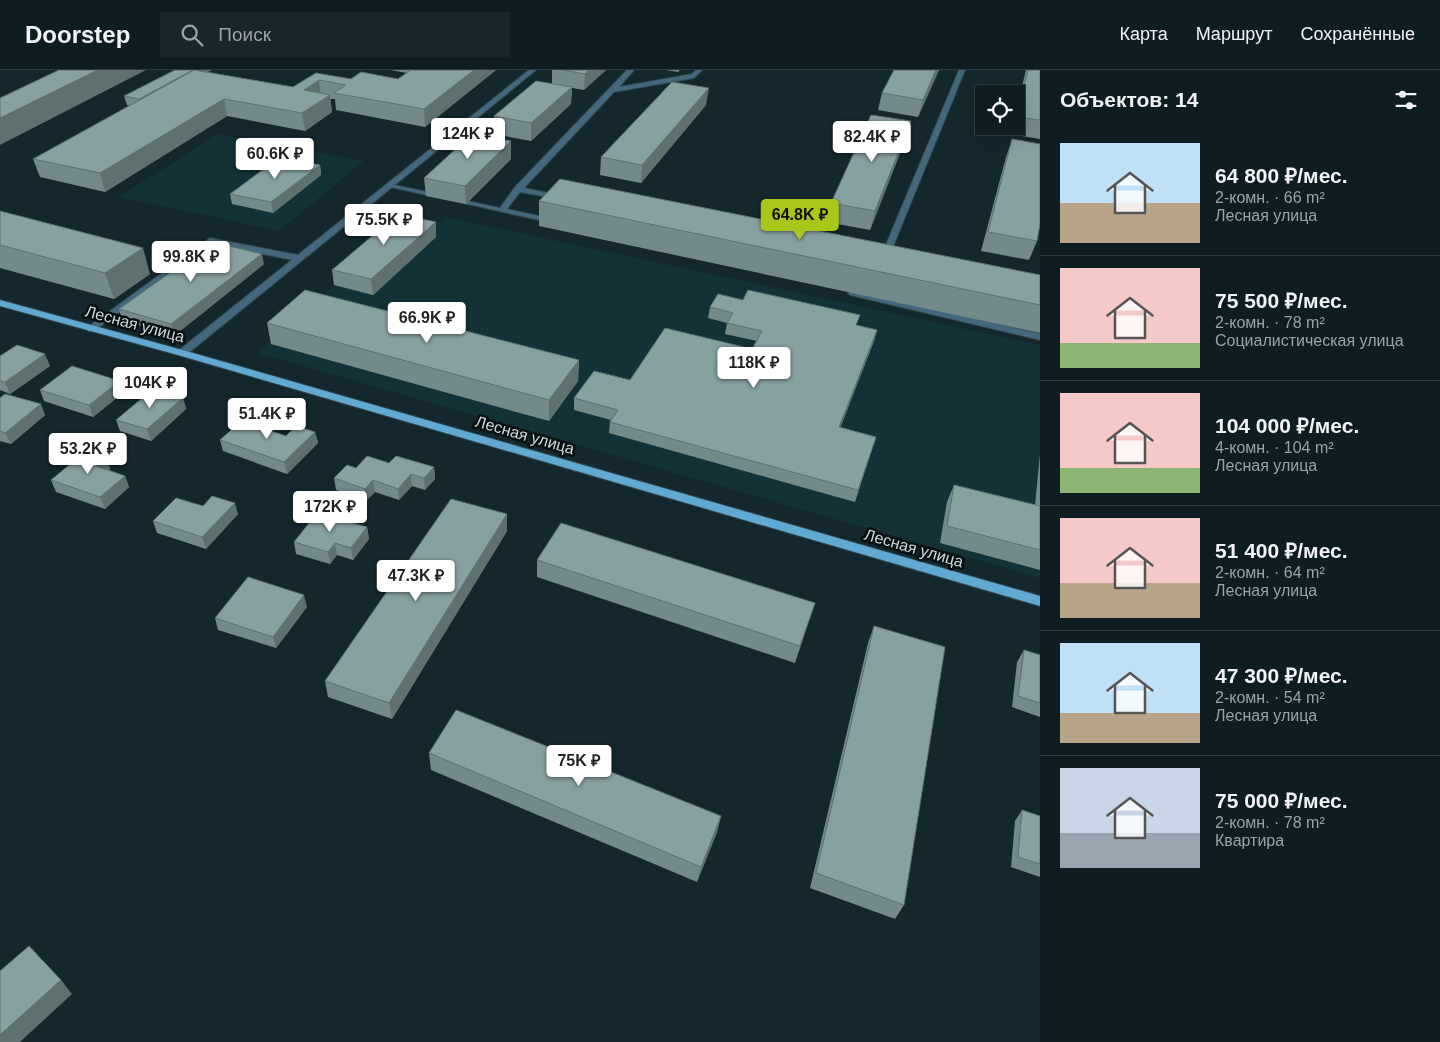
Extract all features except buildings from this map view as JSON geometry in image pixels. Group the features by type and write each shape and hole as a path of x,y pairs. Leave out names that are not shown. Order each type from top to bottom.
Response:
{"main road":[{"name":"Лесная улица","path":"0,303 182,353 1040,601"}],"street":[{"path":"182,353 533,70"},
{"path":"502,210 518,190 631,70"},
{"path":"612,90 694,76 699,70"},
{"path":"872,262 886,265 962,70"},
{"path":"390,186 559,224"},
{"path":"518,190 566,199"},
{"path":"90,329 154,279 210,241 298,258"},
{"path":"848,292 1040,337"}],"shaded area":[{"path":"217,134 364,161 279,231 119,197"},
{"path":"446,217 1040,345 1040,578 258,353 334,285 422,234"}]}
